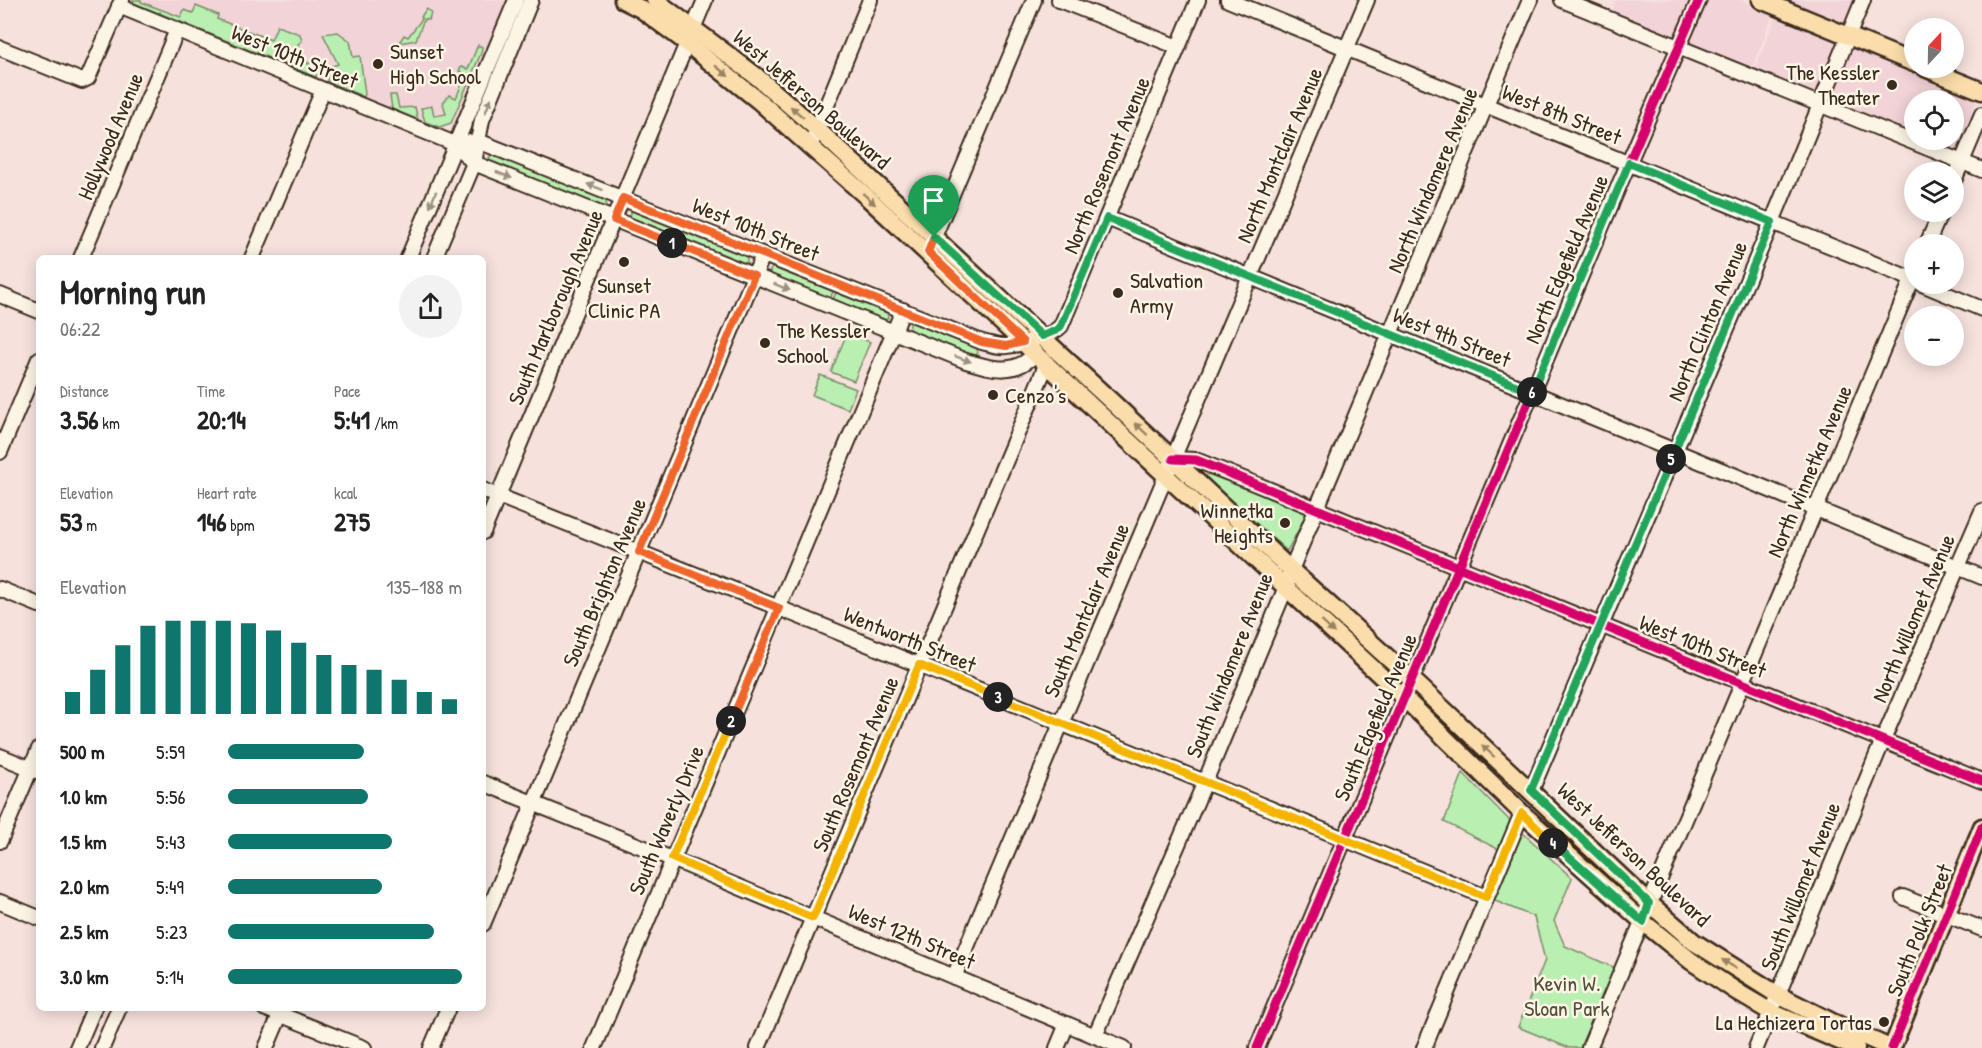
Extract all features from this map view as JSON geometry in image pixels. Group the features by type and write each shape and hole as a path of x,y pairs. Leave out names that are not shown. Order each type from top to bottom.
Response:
{"main road":[{"name":"West Jefferson Boulevard","path":"623,0 690,36 756,76 817,129 931,244 1023,342 1404,698 1522,813 1643,922 1705,971 1771,1012 1856,1048"},
{"name":"West Jefferson Boulevard","path":"655,0 759,101 810,146 1042,336 1291,570 1531,790 1649,903 1694,942 1778,995 1891,1048"},
{"path":"1761,0 1904,59"},
{"path":"1950,78 1982,91"},
{"path":"1470,762 1483,767 1515,797 1525,800 1531,790"},
{"name":"South Polk Street","path":"1891,1048 1982,827"}],"street":[{"path":"409,255 516,0"},
{"path":"435,255 474,163 482,120 531,0"},
{"name":"South Marlborough Avenue","path":"486,525 705,0"},
{"path":"810,146 870,0"},
{"path":"931,244 1034,0"},
{"path":"1059,0 1178,47"},
{"name":"North Rosemont Avenue","path":"1042,336 1061,326 1198,0"},
{"name":"West 8th Street","path":"1228,0 1904,275"},
{"name":"North Montclair Avenue","path":"1173,459 1367,0"},
{"name":"North Windomere Avenue","path":"1317,508 1530,0"},
{"path":"1562,0 1962,162 1982,114"},
{"name":"North Edgefield Avenue","path":"1458,567 1699,0"},
{"name":"North Clinton Avenue","path":"1531,790 1772,222 1863,0"},
{"path":"0,48 82,81 88,78 120,3"},
{"name":"West 10th Street","path":"120,3 177,30 455,144 474,163 966,361 994,367 1019,367 1042,358"},
{"name":"Hollywood Avenue","path":"82,255 177,30"},
{"path":"253,255 323,90"},
{"name":"West 10th Street","path":"455,144 478,141 998,346 1042,336"},
{"path":"1964,163 1982,170"},
{"name":"West 9th Street","path":"1107,218 1982,577"},
{"name":"South Brighton Avenue","path":"486,917 763,255"},
{"name":"North Winnetka Avenue","path":"1589,1048 1742,682 1910,294"},
{"name":"West 8th Street","path":"1948,294 1982,309"},
{"path":"0,295 36,309"},
{"name":"South Waverly Drive","path":"594,1048 903,310"},
{"name":"South Rosemont Avenue","path":"758,1048 919,665 1042,358"},
{"path":"0,452 36,366"},
{"name":"West 10th Street","path":"1173,459 1196,460 1317,508 1982,781"},
{"name":"South Montclair Avenue","path":"954,977 1173,459"},
{"name":"Wentworth Street","path":"486,491 779,608 1486,897"},
{"name":"South Windomere Avenue","path":"1095,1036 1286,587 1317,508"},
{"name":"North Willomet Avenue","path":"1883,740 1982,511"},
{"name":"South Edgefield Avenue","path":"1257,1048 1458,567"},
{"path":"0,589 36,604"},
{"name":"South Willomet Avenue","path":"1756,1048 1883,740"},
{"path":"0,756 35,770 0,841"},
{"name":"West 12th Street","path":"486,784 672,858 1124,1048"},
{"path":"1424,1048 1522,813"},
{"path":"1903,897 1982,929"},
{"path":"0,902 36,917"},
{"path":"77,1048 93,1011"},
{"path":"102,1048 118,1011"},
{"path":"266,1048 282,1011 364,1048"},
{"path":"430,1048 447,1011"},
{"path":"1057,1048 1067,1024"}],"shaded area":[{"name":"Sunset High School","path":"130,0 506,0 456,123 440,130 132,6"},
{"path":"1616,0 1690,0 1675,38 1612,12"},
{"path":"1704,0 1741,0 1773,13 1752,69 1693,44 1688,38"},
{"path":"1788,0 1855,0 1846,23"},
{"path":"1777,14 1838,40 1816,96 1755,69"},
{"path":"1852,44 1904,65 1904,78 1937,78 1979,95 1964,131 1964,90 1904,90 1904,131 1830,101"}],"green space":[{"path":"133,0 141,0 141,2 181,17 184,10 193,13 196,6 218,15 217,19 271,40 277,26 300,34 302,41 298,44 308,64 314,61 316,63 318,73 316,77 134,3"},
{"path":"426,9 431,12 429,20 424,19 416,40 399,43 404,35 408,37 422,19"},
{"path":"338,32 350,41 353,57 360,56 364,97 327,81 329,67 338,64 323,34"},
{"path":"478,45 482,47 481,53 451,123 440,127 425,122 421,108 432,106 434,116 446,114 443,103 449,95 456,98 466,74 459,71 461,67 468,69"},
{"path":"390,95 396,95 399,108 415,107 418,120 392,109"},
{"path":"492,153 606,197 606,205 600,209 489,162"},
{"path":"635,209 747,255 747,263 745,265 630,219 631,212"},
{"path":"775,266 834,289 829,302 770,277 770,270"},
{"path":"837,290 887,311 888,318 882,322 832,302"},
{"path":"914,321 976,346 978,353 973,358 909,332 910,324"},
{"path":"847,333 870,342 854,381 831,372"},
{"path":"820,375 856,389 848,409 812,395"},
{"path":"1208,474 1308,512 1287,551 1205,477"},
{"name":"Kevin W. Sloan Park","path":"1463,773 1511,822 1572,878 1554,921 1565,946 1615,968 1586,1040 1605,1048 1569,1048 1518,1027 1545,960 1534,917 1493,900 1510,855 1444,822"}],"cycle path":[{"path":"1257,1048 1699,0"},
{"path":"1173,459 1196,460 1982,781"},
{"path":"1892,1048 1982,827"}],"place":[{"name":"Sunset High School","path":"378,64"},
{"name":"The Kessler Theater","path":"1892,85"},
{"name":"Sunset Clinic PA","path":"624,262"},
{"name":"Salvation Army","path":"1118,293"},
{"name":"The Kessler School","path":"765,343"},
{"name":"Cenzo's","path":"993,395"},
{"name":"Winnetka Heights","path":"1285,523"},
{"name":"La Hechizera Tortas","path":"1884,1022"}],"route":[{"path":"1629,163 1772,222 1531,790 1649,903 1643,922 1522,813 1486,897 919,665 813,918 672,858 779,608 639,552 754,276 614,220 623,198 982,342 1006,346 1023,342 928,252 934,237 1042,336 1061,326 1107,218 1320,307 1533,392 1629,163"}]}
